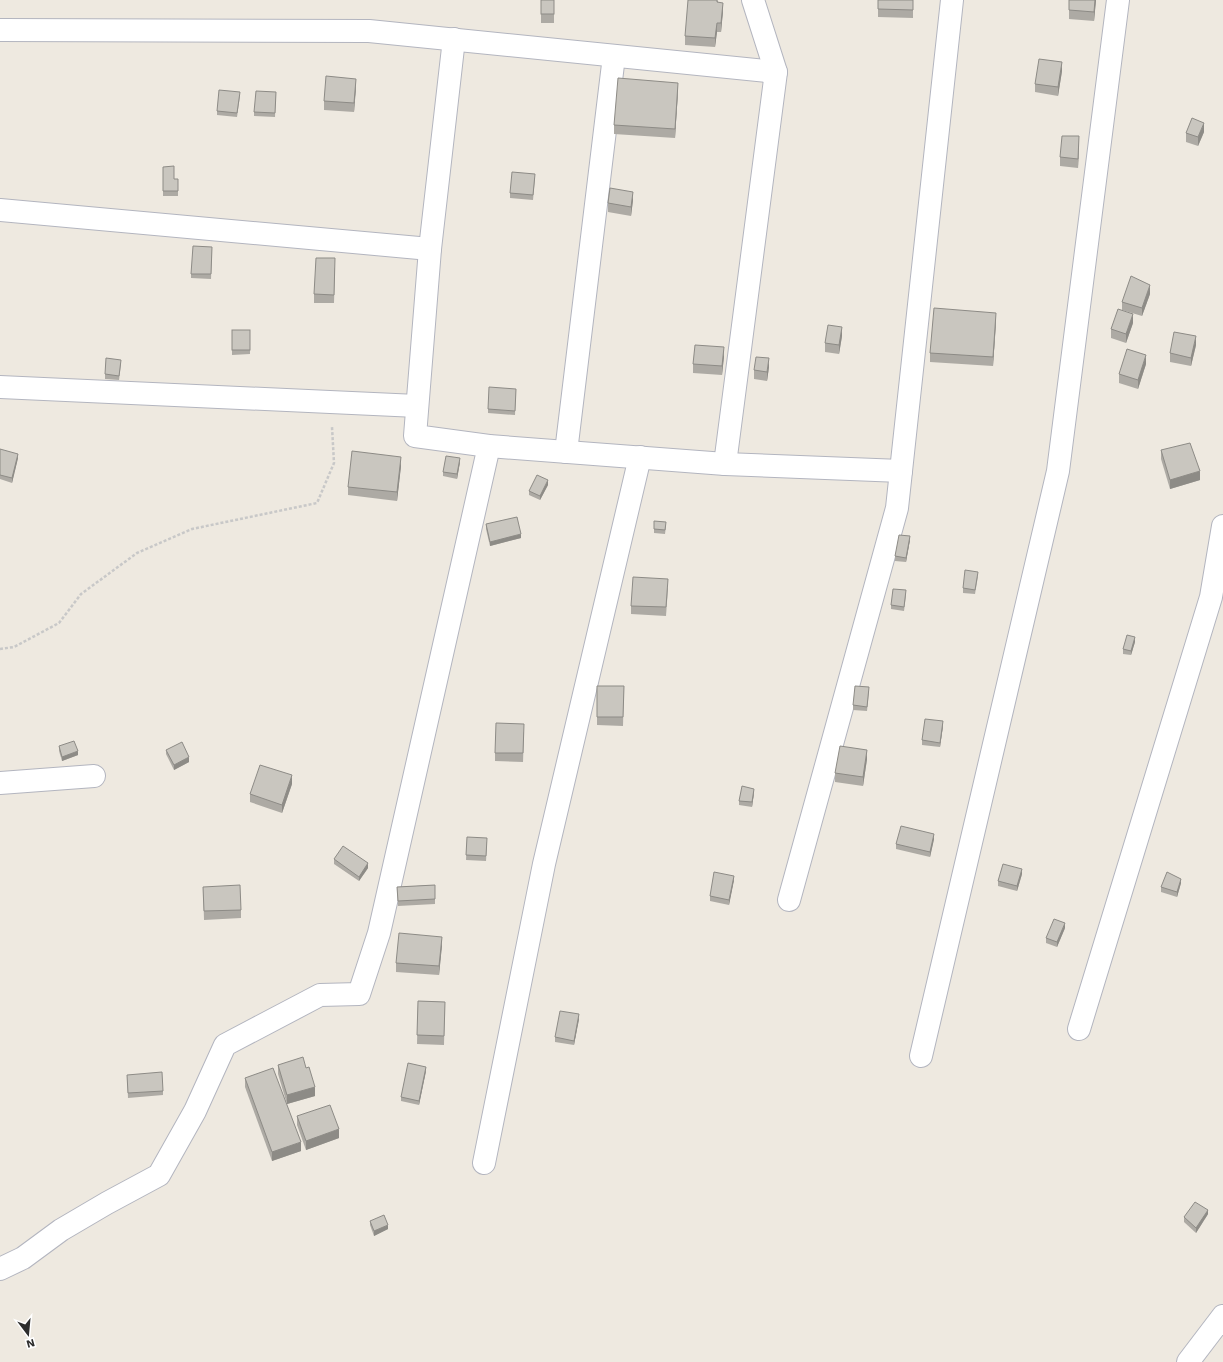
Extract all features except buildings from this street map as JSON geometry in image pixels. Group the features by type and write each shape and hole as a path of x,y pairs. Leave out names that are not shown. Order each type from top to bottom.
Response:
{"street":[{"path":"725,464 776,72 754,0"},
{"path":"789,900 897,508 952,0"},
{"path":"921,1056 1058,471 1118,0"},
{"path":"0,30 369,31 776,72"},
{"path":"454,39 430,249 415,436 489,446 725,464 901,471"},
{"path":"566,452 614,56"},
{"path":"0,210 430,249"},
{"path":"0,387 417,406"},
{"path":"0,1269 22,1258 61,1230 159,1175 195,1111 225,1045 320,995 358,994 379,933 489,446"},
{"path":"484,1163 544,864 640,457"},
{"path":"1078,1029 1211,597 1223,526"},
{"path":"0,783 94,776"},
{"path":"1188,1362 1223,1316"}],"path":[{"path":"0,649 14,647 59,623 80,594 137,553 192,529 316,504 334,463 331,402"}]}
